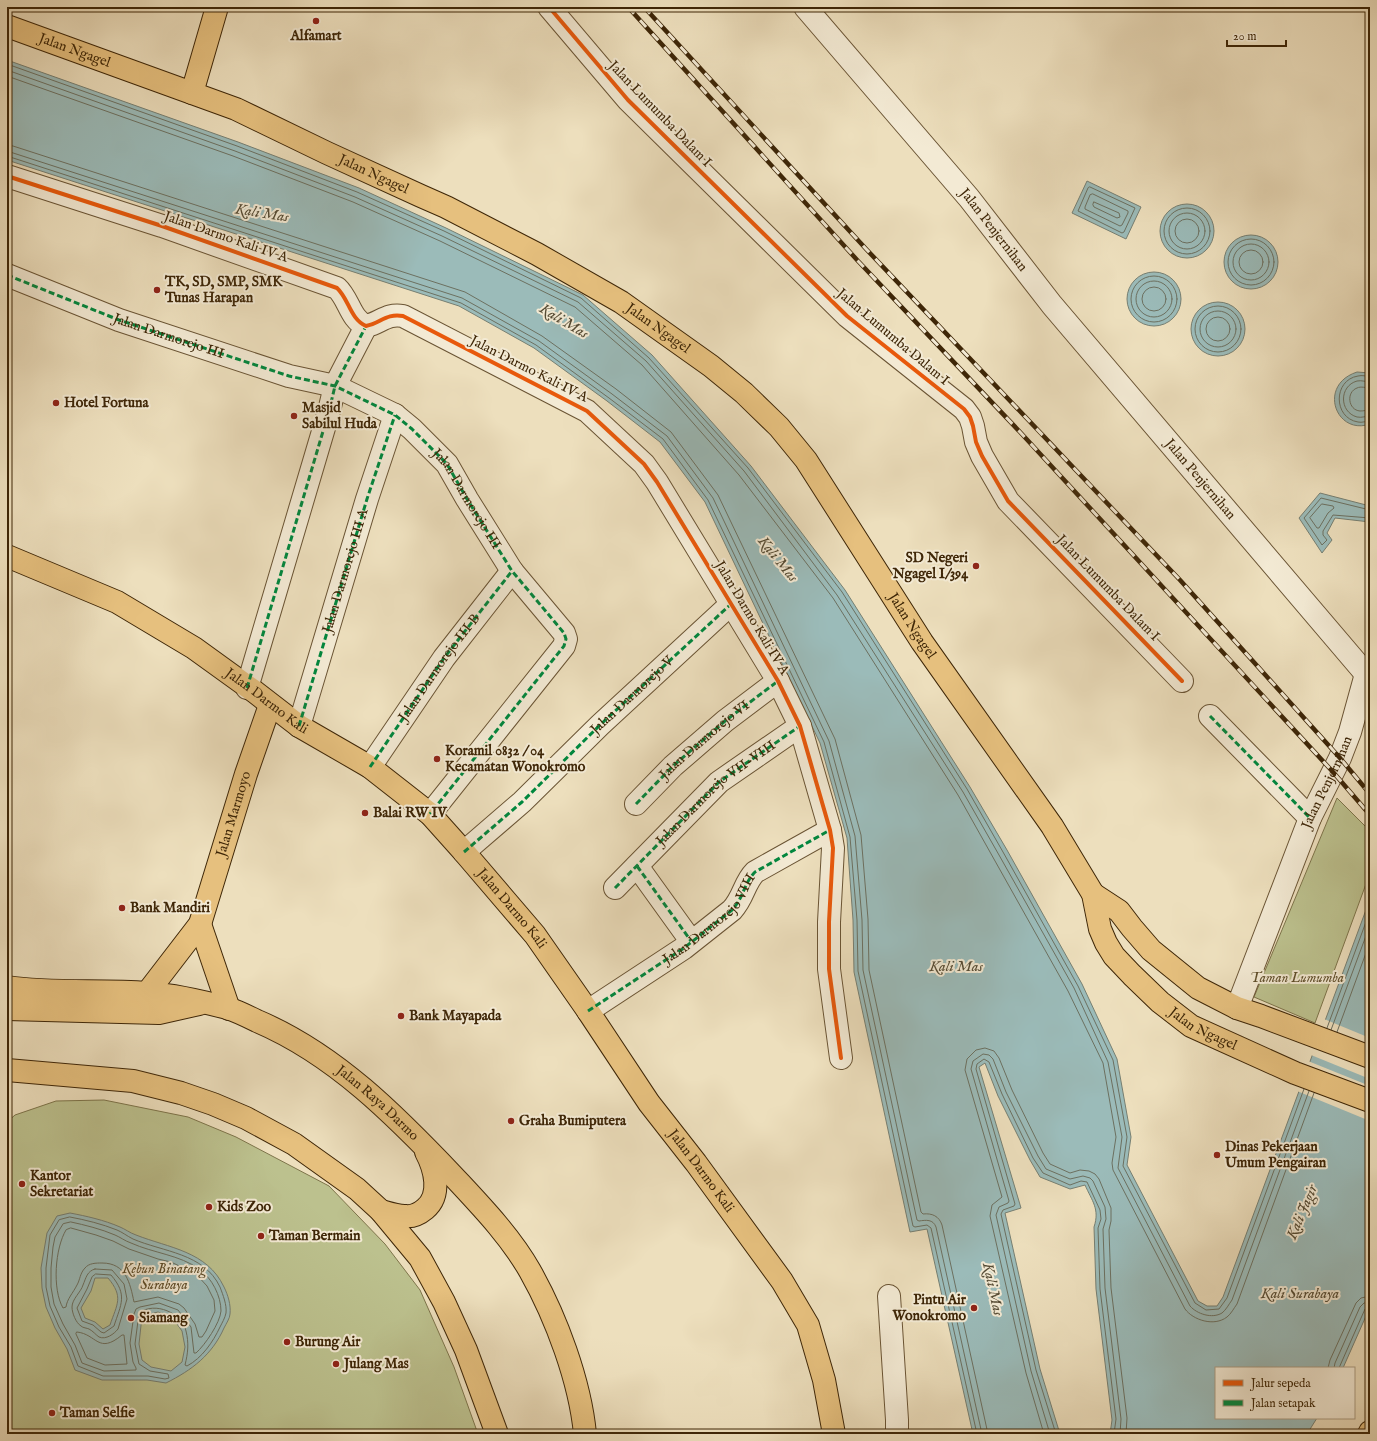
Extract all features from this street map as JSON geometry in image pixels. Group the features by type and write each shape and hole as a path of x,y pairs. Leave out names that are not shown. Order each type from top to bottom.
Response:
{"main road":[{"path":"192,93 217,7"},
{"name":"Jalan Ngagel","path":"7,26 236,109 327,153 446,207 537,254 621,302 671,337 744,393 778,427 806,460 922,642 1052,826 1093,894 1100,929 1114,956 1160,1002 1191,1026 1295,1073 1370,1101"},
{"name":"Jalan Darmo Kali","path":"7,556 117,602 194,648 299,726 370,767 430,814 535,935 649,1103 696,1163 782,1281 808,1325 824,1380 834,1434"},
{"name":"Jalan Marmoyo","path":"147,993 200,924 246,774 270,704"},
{"name":"Jalan Ngagel","path":"1093,894 1119,911 1151,950 1198,988 1237,1008 1310,1034 1370,1058"},
{"path":"200,924 228,1009"},
{"name":"Jalan Raya Darmo","path":"7,987 29,990 147,993 177,996 228,1009 274,1028 296,1040 350,1077 400,1121 479,1204 529,1269 546,1303 570,1364 579,1393 585,1434"},
{"path":"7,1009 159,1013 205,1003"},
{"path":"7,1056 33,1072"},
{"path":"7,1070 133,1081 181,1093 213,1104 246,1118 294,1144 357,1189 380,1211 420,1258 444,1302 466,1350 496,1434"},
{"path":"380,1211 406,1216 419,1214 430,1204 435,1189 435,1177 431,1160 421,1142"}],"street":[{"name":"Jalan Lumumba Dalam I","path":"549,7 628,100 847,316 964,409 970,417 976,442 982,456 1008,501 1182,681"},
{"name":"Jalan Penjernihan","path":"805,7 969,198 1052,306 1368,675 1340,758 1310,818 1237,1008"},
{"name":"Jalan Darmo Kali IV A","path":"7,176 162,226 337,288 342,293 356,320 366,326 374,324 388,316 395,314 403,316 587,411 644,464 657,482 778,681 800,726 830,830 833,848 829,929 829,969 841,1058"},
{"name":"Jalan Darmorejo III","path":"7,274 120,320 289,376 335,386 395,415 412,429 448,464 467,499 512,571 564,633 566,639 564,646 430,814"},
{"path":"247,688 329,411 335,386 366,326"},
{"name":"Jalan Darmorejo III A","path":"299,726 367,499 395,415"},
{"name":"Jalan Darmorejo III B","path":"370,767 444,658 512,571"},
{"name":"Jalan Darmorejo V","path":"464,852 522,802 600,725 731,604"},
{"name":"Jalan Darmorejo VI","path":"636,804 673,766 725,721 778,681"},
{"path":"1210,716 1310,818"},
{"name":"Jalan Darmorejo VII-VIII","path":"615,888 719,782 800,726"},
{"name":"Jalan Darmorejo VIII","path":"588,1011 684,948 738,904 755,872 830,830"},
{"path":"637,866 691,941"},
{"path":"889,1296 898,1420 897,1434"}],"green space":[{"name":"Taman Lumumba","path":"1337,798 1370,831 1370,873 1315,1023 1254,997"},
{"name":"Kebun Binatang Surabaya","path":"104,1100 188,1117 236,1137 329,1186 385,1244 420,1290 454,1367 478,1434 7,1434 7,1122 15,1115 56,1101"}],"water":[{"name":"Kali Mas","path":"7,60 238,142 359,188 446,228 583,295 652,355 751,466 845,590 970,787 1007,850 1082,984 1117,1059 1131,1137 1127,1165 1198,1301 1207,1306 1217,1306 1223,1297 1370,899 1370,1307 1343,1367 1215,1367 1215,1419 1316,1419 1307,1434 1110,1434 1112,1420 1096,1289 1094,1227 1096,1221 1096,1210 1085,1185 1070,1189 1040,1177 998,1096 985,1063 979,1067 1021,1208 1005,1213 1040,1369 1060,1434 973,1434 927,1229 910,1232 854,972 853,920 847,838 820,743 705,502 660,442 534,348 459,306 7,160"},
{"path":"1087,181 1141,207 1126,239 1072,213"},
{"path":"1182,204 1192,204 1206,212 1212,221 1214,231 1212,241 1206,250 1192,258 1182,258 1172,253 1165,246 1160,236 1160,226 1165,216 1172,209"},
{"path":"1246,235 1256,235 1270,243 1276,252 1278,262 1276,272 1270,281 1256,289 1246,289 1236,284 1229,277 1224,267 1224,257 1229,247 1236,240"},
{"path":"1149,272 1159,272 1169,276 1177,284 1181,294 1181,304 1177,314 1169,322 1159,326 1149,326 1139,322 1131,314 1127,304 1127,294 1131,284 1139,276"},
{"path":"1213,302 1223,302 1237,310 1243,319 1245,329 1243,339 1237,348 1223,356 1213,356 1203,351 1196,344 1191,334 1191,324 1196,314 1203,307"},
{"path":"1357,372 1370,373 1370,424 1358,426 1348,423 1340,416 1336,407 1335,397 1337,387 1345,378"},
{"path":"1320,493 1370,506 1370,522 1335,518 1327,533 1332,540 1322,553 1299,518"},
{"path":"70,1213 108,1222 134,1234 186,1252 208,1266 217,1275 227,1293 230,1311 229,1319 214,1346 193,1367 166,1383 147,1380 102,1380 75,1370 67,1349 55,1328 46,1307 42,1288 41,1268 47,1233 57,1216","holes":["95,1278 108,1278 118,1296 117,1306 110,1325 103,1329 95,1322 85,1318 81,1308 91,1291","158,1312 172,1317 182,1331 185,1347 182,1362 171,1371 151,1367 142,1360 139,1344 142,1316"]}],"pier":[{"path":"1324,1019 1370,1038 1370,1079 1311,1055"},
{"path":"1308,1061 1370,1086 1370,1121 1297,1091"}],"railway":[{"path":"628,7 858,261 1020,432 1333,772 1370,815"},
{"path":"644,7 867,250 1180,580 1340,758 1370,794"}],"marked path":[{"path":"7,275 119,320 289,376 335,386 395,415 412,429 447,464 512,571 564,633 566,639 564,646 430,814"},
{"path":"247,688 329,411 335,386 366,326"},
{"path":"299,726 367,499 395,415"},
{"path":"370,767 444,658 512,571"},
{"path":"464,852 522,802 600,725 731,604"},
{"path":"636,804 673,766 725,721 778,681"},
{"path":"1210,716 1310,818"},
{"path":"615,888 719,782 800,726"},
{"path":"588,1011 684,948 732,910 739,900 751,876 755,872 830,831"},
{"path":"637,866 691,941"}],"cycle path":[{"path":"549,7 628,100 847,316 964,409 970,417 976,442 982,456 1008,501 1182,681"},
{"path":"7,176 162,226 337,288 356,319 366,326 388,317 397,315 403,316 587,411 644,464 657,482 778,681 800,726 830,830 833,848 829,922 829,969 841,1058"}],"place":[{"name":"Alfamart","path":"316,21"},
{"name":"TK, SD, SMP, SMK Tunas Harapan","path":"157,290"},
{"name":"Hotel Fortuna","path":"56,403"},
{"name":"Masjid Sabilul Huda","path":"294,416"},
{"name":"SD Negeri Ngagel I/394","path":"976,566"},
{"name":"Koramil 0832 / 04 Kecamatan Wonokromo","path":"437,759"},
{"name":"Balai RW IV","path":"365,813"},
{"name":"Bank Mandiri","path":"122,908"},
{"name":"Bank Mayapada","path":"401,1016"},
{"name":"Graha Bumiputera","path":"511,1121"},
{"name":"Dinas Pekerjaan Umum Pengairan","path":"1217,1155"},
{"name":"Kantor Sekretariat","path":"22,1184"},
{"name":"Kids Zoo","path":"209,1207"},
{"name":"Taman Bermain","path":"261,1236"},
{"name":"Pintu Air Wonokromo","path":"974,1308"},
{"name":"Siamang","path":"131,1318"},
{"name":"Burung Air","path":"287,1342"},
{"name":"Julang Mas","path":"336,1364"},
{"name":"Taman Selfie","path":"52,1413"}],"water label":[{"name":"Kali Jagir","path":"1302,1212"},
{"name":"Kali Surabaya","path":"1300,1293"}]}
